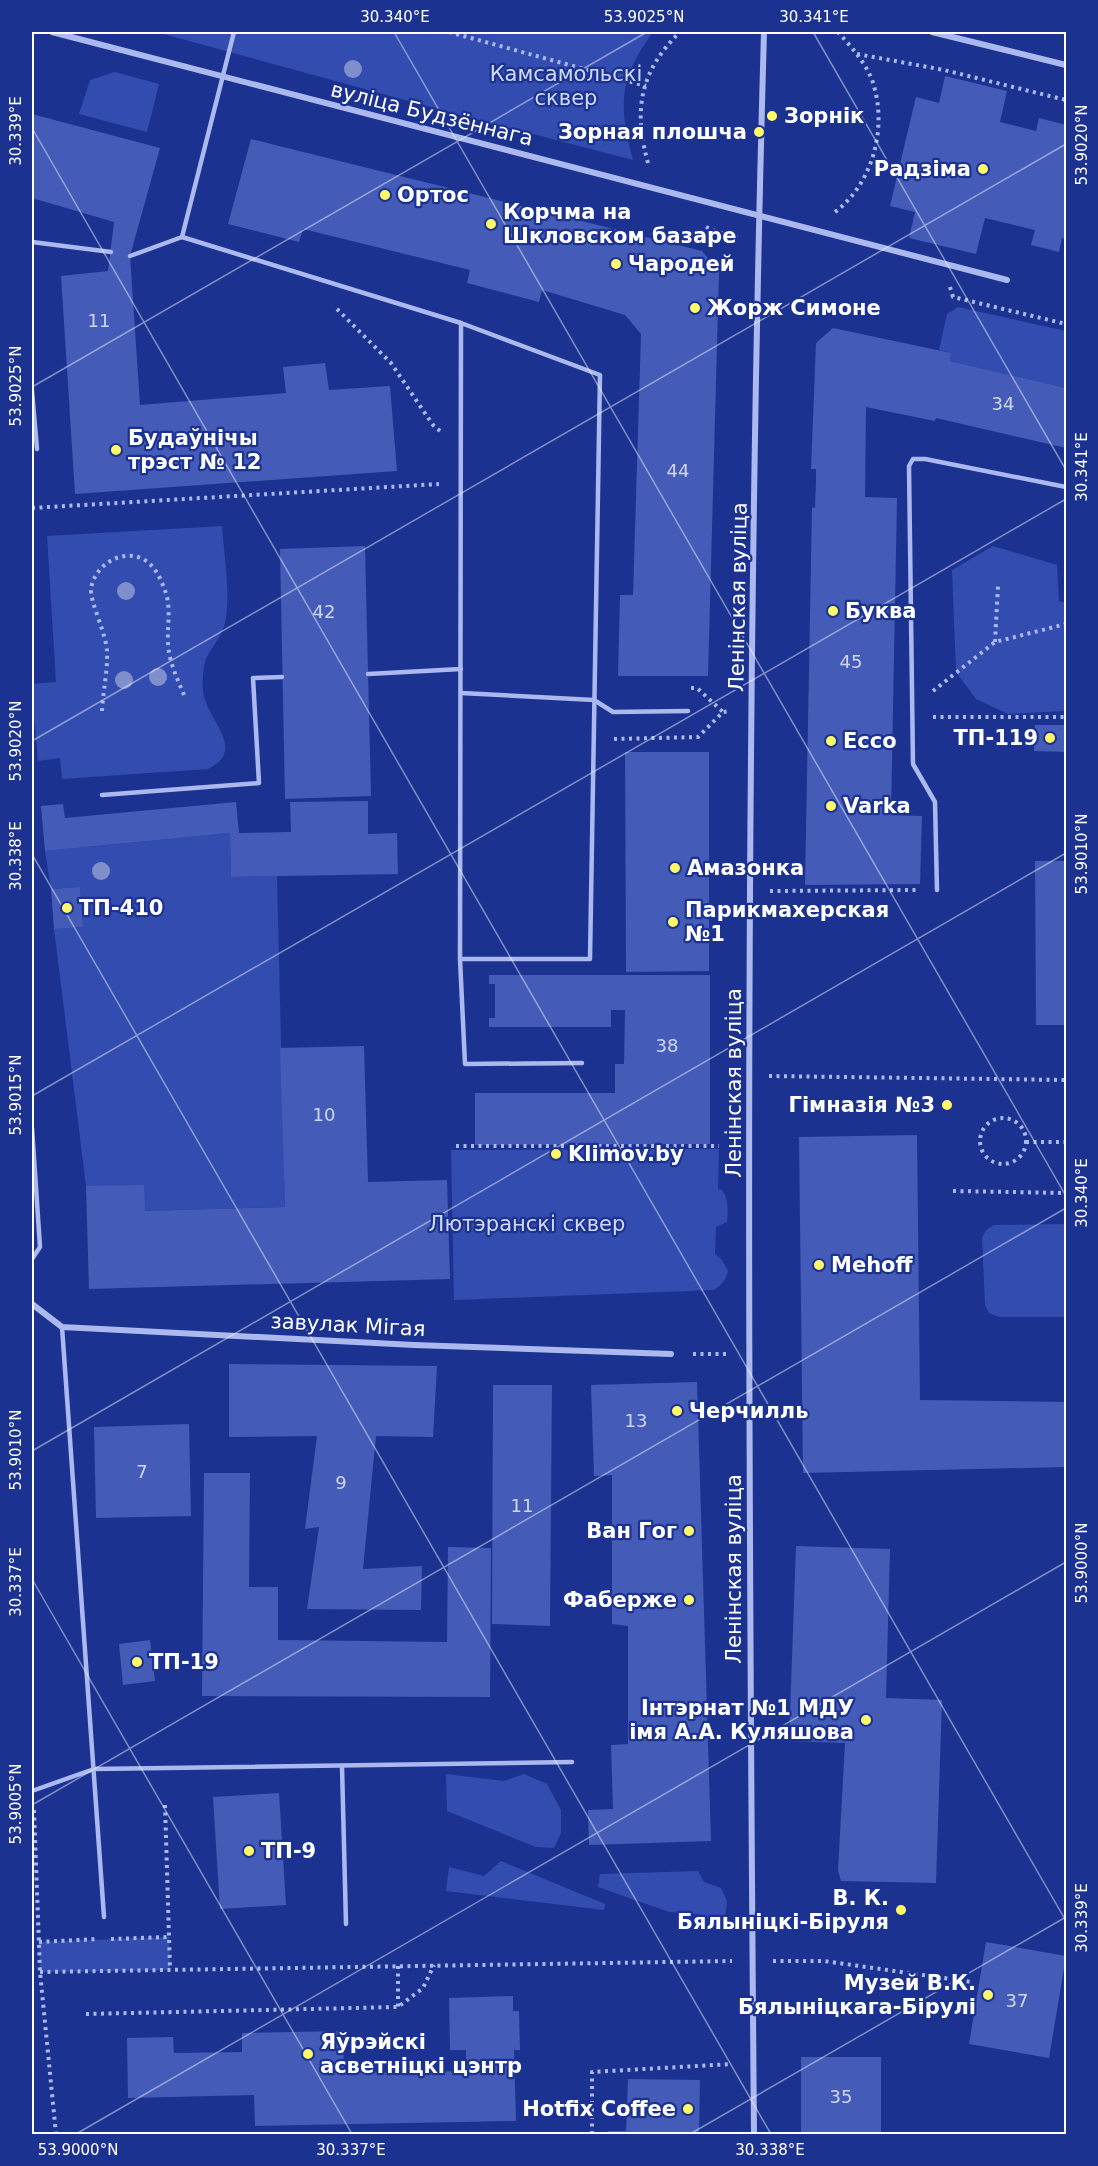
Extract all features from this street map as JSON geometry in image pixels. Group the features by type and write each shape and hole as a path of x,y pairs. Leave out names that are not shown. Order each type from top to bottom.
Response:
{"street":[{"name":"вуліца Будзённага","path":"52,32 1008,280"},
{"name":"Ленінская вуліца","path":"754,2134 749,1354 751,891 758,239 764,32"},
{"path":"932,32 1066,65"},
{"path":"32,1304 62,1327"},
{"name":"завулак Мігая","path":"62,1327 414,1345 671,1354"}],"lane":[{"path":"182,237 234,32"},
{"path":"130,256 182,237 461,322 600,375 590,959 460,959"},
{"path":"32,242 111,252"},
{"path":"461,322 460,959 465,1064 582,1063"},
{"path":"32,391 37,449"},
{"path":"937,890 935,802 913,764 909,466 913,459 924,459 1066,487"},
{"path":"368,674 461,669"},
{"path":"102,795 259,783 253,678 282,677"},
{"path":"461,693 594,700 613,712 688,711"},
{"path":"32,1128 40,1247 32,1259"},
{"path":"62,1327 104,1917"},
{"path":"32,1791 94,1770 572,1762"},
{"path":"342,1766 346,1924"}],"path":[{"path":"449,32 645,86"},
{"path":"663,190 649,168 641,137 640,106 648,75 664,47 680,32"},
{"path":"810,229 838,210 860,185 874,155 880,122 875,89 857,54 838,32"},
{"path":"857,54 944,70 1066,100"},
{"path":"698,222 717,232 748,240 758,239"},
{"path":"943,263 953,297 1066,324"},
{"path":"326,281 338,309 391,363 433,426 461,449"},
{"path":"32,508 461,483"},
{"path":"102,711 107,651 91,591 99,569 116,558 126,556 145,560 154,567 158,575 170,607 168,627 170,657 184,695"},
{"path":"994,642 998,586"},
{"path":"912,709 994,642 1066,624"},
{"path":"912,717 1066,717"},
{"path":"751,891 937,890"},
{"path":"751,1077 1066,1080"},
{"path":"1008,1118 1020,1125 1026,1142 1018,1160 1002,1165 987,1159 980,1145 980,1137 982,1130 993,1120 1008,1118"},
{"path":"1026,1142 1066,1143"},
{"path":"456,1146 719,1146"},
{"path":"953,1191 1066,1193"},
{"path":"671,1354 749,1354"},
{"path":"165,1805 170,1970"},
{"path":"34,1809 40,1972 56,2134"},
{"path":"40,1972 753,1960 824,1961 972,1982"},
{"path":"86,2014 398,2007 423,1988 434,1965"},
{"path":"398,1966 398,2007"},
{"path":"592,2134 592,2072 754,2063"}],"green space":[{"name":"Камсамольскі сквер","path":"156,32 653,32 633,64 625,93 625,123 633,160"},
{"path":"115,72 159,84 147,132 79,114 90,80"},
{"path":"958,307 1066,331 1066,388 950,361 951,353 939,350 947,314"},
{"path":"222,526 227,611 219,638 206,659 203,671 203,691 222,734 225,753 208,769 62,779 60,758 38,761 32,692 32,684 56,682 47,536"},
{"path":"993,546 1057,565 1059,601 1066,603 1066,711 1008,714 976,699 956,672 952,570"},
{"path":"230,833 231,877 277,876 285,1207 145,1211 86,1186 54,929 83,927 80,887 51,889 45,851"},
{"name":"Лютэранскі сквер","path":"719,1149 718,1189 722,1190 726,1198 728,1213 727,1222 716,1227 715,1254 722,1260 728,1271 726,1278 714,1290 454,1300 451,1150"},
{"path":"1066,1224 1066,1317 999,1317 989,1313 985,1305 982,1238 986,1230 994,1225"},
{"path":"446,1774 504,1781 524,1774 547,1784 561,1810 561,1833 554,1848 536,1847 447,1811"},
{"path":"501,1861 605,1904 604,1910 446,1891 449,1867 484,1876"},
{"path":"698,1871 704,1882 721,1888 727,1901 725,1920 703,1917 698,1914 669,1912 598,1887 600,1874"},
{"path":"169,1937 170,1970 40,1972 39,1942"}],"building":[{"name":"Радзіма","path":"945,76 1007,91 1000,122 1036,131 1039,118 1066,125 1066,239 1062,238 1059,252 1031,245 1035,230 985,218 976,254 909,238 915,212 890,206 916,97 939,103"},
{"path":"32,114 160,148 130,256 140,405 286,393 283,367 325,363 329,390 390,386 397,471 75,494 61,276 108,271 114,222 32,198"},
{"path":"251,139 702,251 719,272 708,676 618,676 620,595 633,595 641,334 625,315 542,290 539,302 467,283 470,270 303,229 299,242 228,224"},
{"path":"833,328 951,353 950,361 1066,388 1066,448 936,418 935,421 866,407 865,497 897,498 891,815 922,816 920,884 805,885 812,507 815,508 816,481 816,469 811,469 816,343"},
{"path":"365,546 371,796 285,799 280,549"},
{"name":"ТП-119","path":"1035,725 1066,725 1066,752 1034,751"},
{"path":"625,752 709,752 709,971 626,972"},
{"path":"368,801 368,834 397,833 398,874 231,877 230,833 45,851 41,806 63,804 65,818 236,802 239,833 291,832 290,802"},
{"path":"1035,861 1066,861 1066,1025 1036,1025"},
{"name":"ТП-410","path":"80,887 83,927 54,929 51,889"},
{"path":"489,975 710,975 710,1144 475,1145 475,1093 615,1093 615,1064 624,1064 625,1010 611,1010 611,1027 489,1027 489,1018 495,1018 495,984 489,984"},
{"path":"364,1046 368,1182 447,1180 450,1279 89,1289 86,1186 144,1185 145,1211 285,1207 280,1048"},
{"path":"917,1135 920,1400 1066,1402 1066,1467 803,1473 799,1137"},
{"path":"229,1364 437,1366 433,1437 376,1436 363,1569 422,1566 421,1610 307,1609 319,1527 305,1529 317,1436 229,1437"},
{"path":"697,1382 711,1841 589,1845 588,1810 613,1809 611,1745 628,1744 628,1626 612,1624 612,1475 594,1476 591,1385"},
{"path":"493,1385 552,1385 550,1626 492,1624"},
{"path":"189,1424 191,1516 96,1518 94,1427"},
{"path":"204,1473 250,1473 249,1587 278,1587 278,1640 447,1642 448,1547 491,1548 490,1697 202,1696"},
{"name":"Інтэрнат №1 МДУ імя А.А. Куляшова","path":"796,1546 890,1549 886,1698 942,1700 936,1883 841,1881 838,1870 845,1743 789,1741"},
{"name":"ТП-19","path":"150,1640 155,1681 123,1685 119,1644"},
{"name":"ТП-9","path":"279,1793 286,1905 220,1909 213,1797"},
{"path":"986,1942 1066,1956 1049,2058 969,2044"},
{"path":"513,1996 513,2011 519,2011 520,2050 514,2050 516,2121 255,2126 254,2095 128,2098 127,2038 173,2037 174,2053 242,2052 242,2033 343,2031 344,2073 466,2071 466,2050 450,2050 449,1998"},
{"path":"801,2057 881,2057 881,2134 801,2134"},
{"path":"628,2079 700,2080 699,2134 608,2134 608,2131 626,2131"}],"place":[{"name":"Зорнік","path":"772,116"},
{"name":"Зорная плошча","path":"759,132"},
{"name":"Радзіма","path":"983,169"},
{"name":"Ортос","path":"385,195"},
{"name":"Корчма на Шкловском базаре","path":"491,224"},
{"name":"Чародей","path":"616,264"},
{"name":"Жорж Симоне","path":"695,308"},
{"name":"Будаўнічы трэст № 12","path":"116,450"},
{"name":"Буква","path":"833,611"},
{"name":"ТП-119","path":"1050,738"},
{"name":"Ecco","path":"831,741"},
{"name":"Varka","path":"831,806"},
{"name":"Амазонка","path":"675,868"},
{"name":"ТП-410","path":"67,908"},
{"name":"Парикмахерская №1","path":"673,922"},
{"name":"Гімназія №3","path":"947,1105"},
{"name":"Klimov.by","path":"556,1154"},
{"name":"Mehoff","path":"819,1265"},
{"name":"Черчилль","path":"677,1411"},
{"name":"Ван Гог","path":"689,1531"},
{"name":"Фаберже","path":"689,1600"},
{"name":"ТП-19","path":"137,1662"},
{"name":"Інтэрнат №1 МДУ імя А.А. Куляшова","path":"866,1720"},
{"name":"ТП-9","path":"249,1851"},
{"name":"В. К. Бялыніцкі-Біруля","path":"901,1910"},
{"name":"Музей В.К. Бялыніцкага-Бірулі","path":"988,1995"},
{"name":"Яўрэйскі асветніцкі цэнтр","path":"308,2054"},
{"name":"Hotfix Coffee","path":"688,2109"}]}
